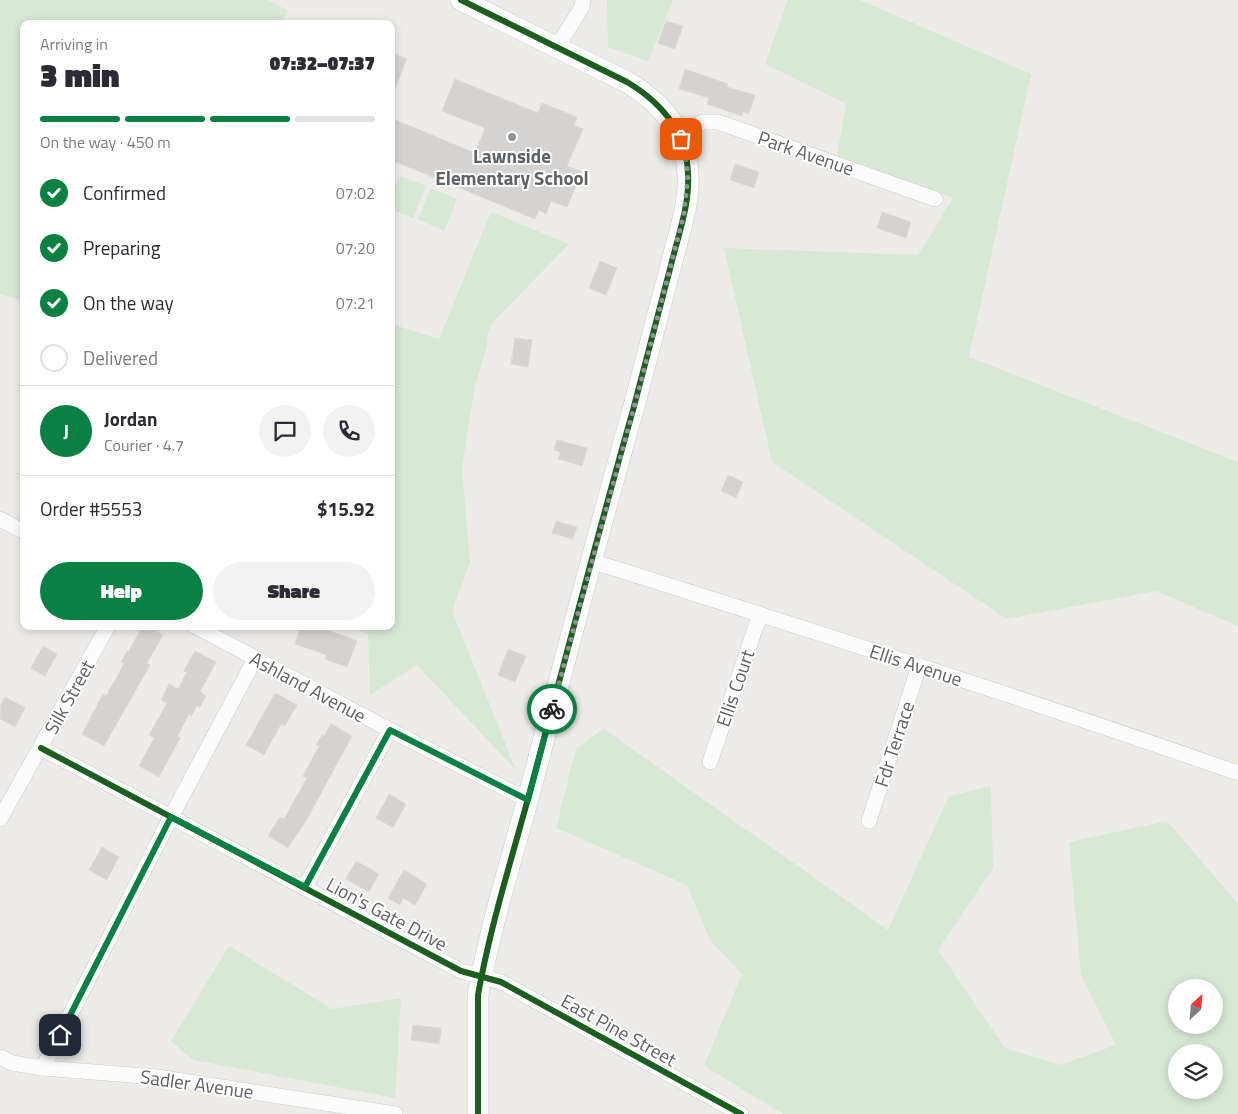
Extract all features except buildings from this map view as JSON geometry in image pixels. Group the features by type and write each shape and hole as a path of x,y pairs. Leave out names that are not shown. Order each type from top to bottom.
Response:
{"street":[{"path":"461,0 644,92 660,105 681,139 688,175 684,214 642,378 591,561 528,800 501,891 481,976 478,995 478,1114"},
{"path":"557,47 582,7 583,0"},
{"name":"Park Avenue","path":"681,139 702,122 718,122 935,199"},
{"path":"0,519 20,530"},
{"name":"Ellis Avenue","path":"591,561 919,666 1140,739 1238,774"},
{"name":"Ellis Court","path":"710,762 760,614"},
{"name":"Silk Street","path":"0,819 106,630"},
{"name":"Ashland Avenue","path":"202,630 390,730 528,800"},
{"path":"42,1068 171,817 255,659"},
{"name":"Fdr Terrace","path":"868,821 919,666"},
{"path":"305,887 390,730"},
{"name":"Lion's Gate Drive","path":"41,748 461,971 481,976"},
{"name":"East Pine Street","path":"481,976 501,982 741,1114"},
{"name":"Sadler Avenue","path":"0,1058 12,1064 157,1077 395,1114"}],"green space":[{"path":"0,0 267,0 287,10 283,20 20,20 20,300 0,294"},
{"path":"607,0 673,0 648,61 608,47"},
{"path":"788,0 860,0 1031,74 969,357 1238,462 1238,626 1156,591 1007,619 772,462 724,248 918,255 953,198 837,155 846,104 765,64"},
{"path":"400,176 426,186 413,218 395,211 395,188"},
{"path":"431,188 457,199 444,231 418,219"},
{"path":"491,212 569,244 492,323 488,332 487,345 475,386 462,467 470,562 452,611 516,770 417,665 370,695 368,634 358,630 395,630 395,325 439,339"},
{"path":"604,729 888,930 949,796 991,786 993,868 938,950 1005,1048 1060,1065 1116,1045 1081,975 1069,842 1167,821 1238,904 1238,1114 783,1114 704,1066 742,974 710,940 687,885 556,828 576,748"},
{"path":"229,946 332,1009 401,998 395,1098 193,1060 171,1041"}],"cycle path":[{"path":"461,0 640,90 661,109 677,132 687,159 688,174 687,197 680,231 489,941 478,995 478,1114"},
{"path":"41,748 461,971 501,982 741,1114"}],"way so far":[{"path":"552,709 642,378 684,214 688,175 681,139"}],"place":[{"name":"Lawnside Elementary School","path":"512,137"}],"route":[{"path":"60,1035 171,817 305,887 390,730 528,800 552,709"}]}
